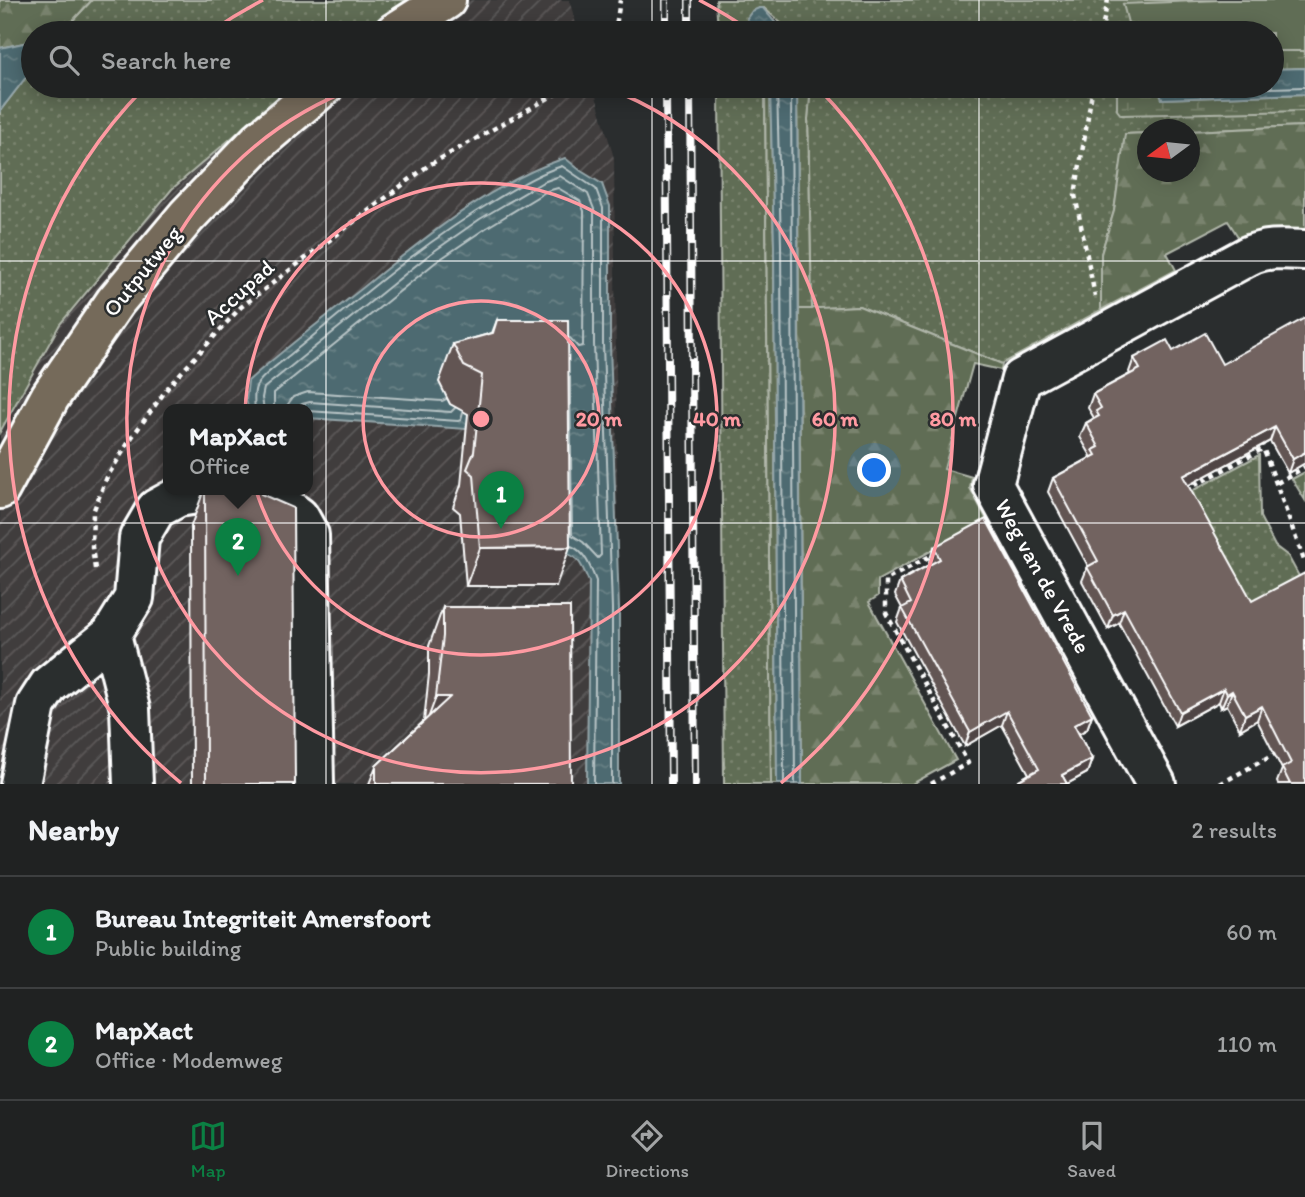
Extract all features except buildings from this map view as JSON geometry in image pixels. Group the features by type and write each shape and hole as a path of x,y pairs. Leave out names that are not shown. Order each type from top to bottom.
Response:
{"main road":[{"path":"413,21 446,0"},
{"name":"Outputweg","path":"0,489 50,397 114,302 187,216 260,140 310,98"}],"street":[{"name":"Weg van de Vrede","path":"1156,784 993,485 1021,379 1255,253 1275,248 1305,250"},
{"path":"20,784 36,705 49,685 111,635 134,598 139,538 156,509 178,497 190,495"},
{"path":"258,495 280,503 299,517 309,535 314,784"},
{"path":"111,635 130,709 133,784"}],"path":[{"path":"617,21 620,0"},
{"path":"1104,21 1108,0"},
{"name":"Accupad","path":"96,576 92,547 93,512 107,477 169,386 241,307 429,165 549,98"},
{"path":"1091,98 1074,195 1103,334"},
{"path":"1258,436 1305,563"},
{"path":"1184,491 1264,448"},
{"path":"1277,483 1305,467"},
{"path":"931,784 968,763 886,613 886,580 935,553"},
{"path":"1220,784 1283,750"}],"shaded area":[{"path":"0,0 569,0 575,21 21,21 21,98 596,98 614,158 620,784 0,784"}],"green space":[{"path":"0,0 92,0 72,21 21,21 21,44 0,48"},
{"path":"92,0 412,0 382,21 72,21"},
{"path":"716,0 1305,0 1305,126 1200,131 1200,119 1137,119 1137,133 1126,134 1114,211 1101,254 1101,310 1002,364 859,306 812,309 808,119 810,98 1284,98 1284,21 779,21 764,8 759,8 753,21 717,21"},
{"path":"1305,0 1305,51 1284,51 1284,21 1127,21 1123,4"},
{"path":"1284,51 1305,51 1305,68 1284,69"},
{"path":"21,84 21,98 278,98 172,189 60,324 0,432 0,111"},
{"path":"1305,94 1305,111 1121,115 1117,110 1117,98 1284,98 1284,95"},
{"path":"719,98 765,98 771,784 724,784"},
{"path":"765,98 770,98 774,246 777,784 771,784"},
{"path":"797,98 810,98 808,119 812,309 799,309"},
{"path":"1305,126 1305,236 1242,243 1228,221 1167,253 1176,270 1101,310 1101,254 1114,211 1125,134 1137,133 1137,182 1200,182 1200,131"},
{"path":"859,306 1002,364 1001,370 973,364 944,469 972,477 970,488 987,520 878,580 878,596 869,602 956,760 912,784 802,784 799,309"},
{"path":"1259,455 1260,517 1275,546 1288,556 1300,578 1251,604 1190,492"},
{"path":"1305,472 1305,500 1292,479"}],"water":[{"path":"763,8 774,21 748,21 752,11"},
{"path":"21,44 21,84 0,111 0,48"},
{"path":"1305,68 1305,94 1284,95 1284,69"},
{"path":"770,98 797,98 802,784 777,784 774,246"},
{"path":"565,158 602,184 610,206 610,344 619,608 619,784 587,784 589,582 578,560 556,550 475,386 466,429 313,418 313,404 247,404 246,400 248,381 303,335 457,215 537,169"}],"railway":[{"path":"666,0 666,21"},
{"path":"689,0 689,21"},
{"path":"666,98 671,784"},
{"path":"690,98 695,784"}],"place":[{"name":"Bureau Integriteit Amersfoort","path":"501,529"},
{"name":"MapXact","path":"238,576"}]}
